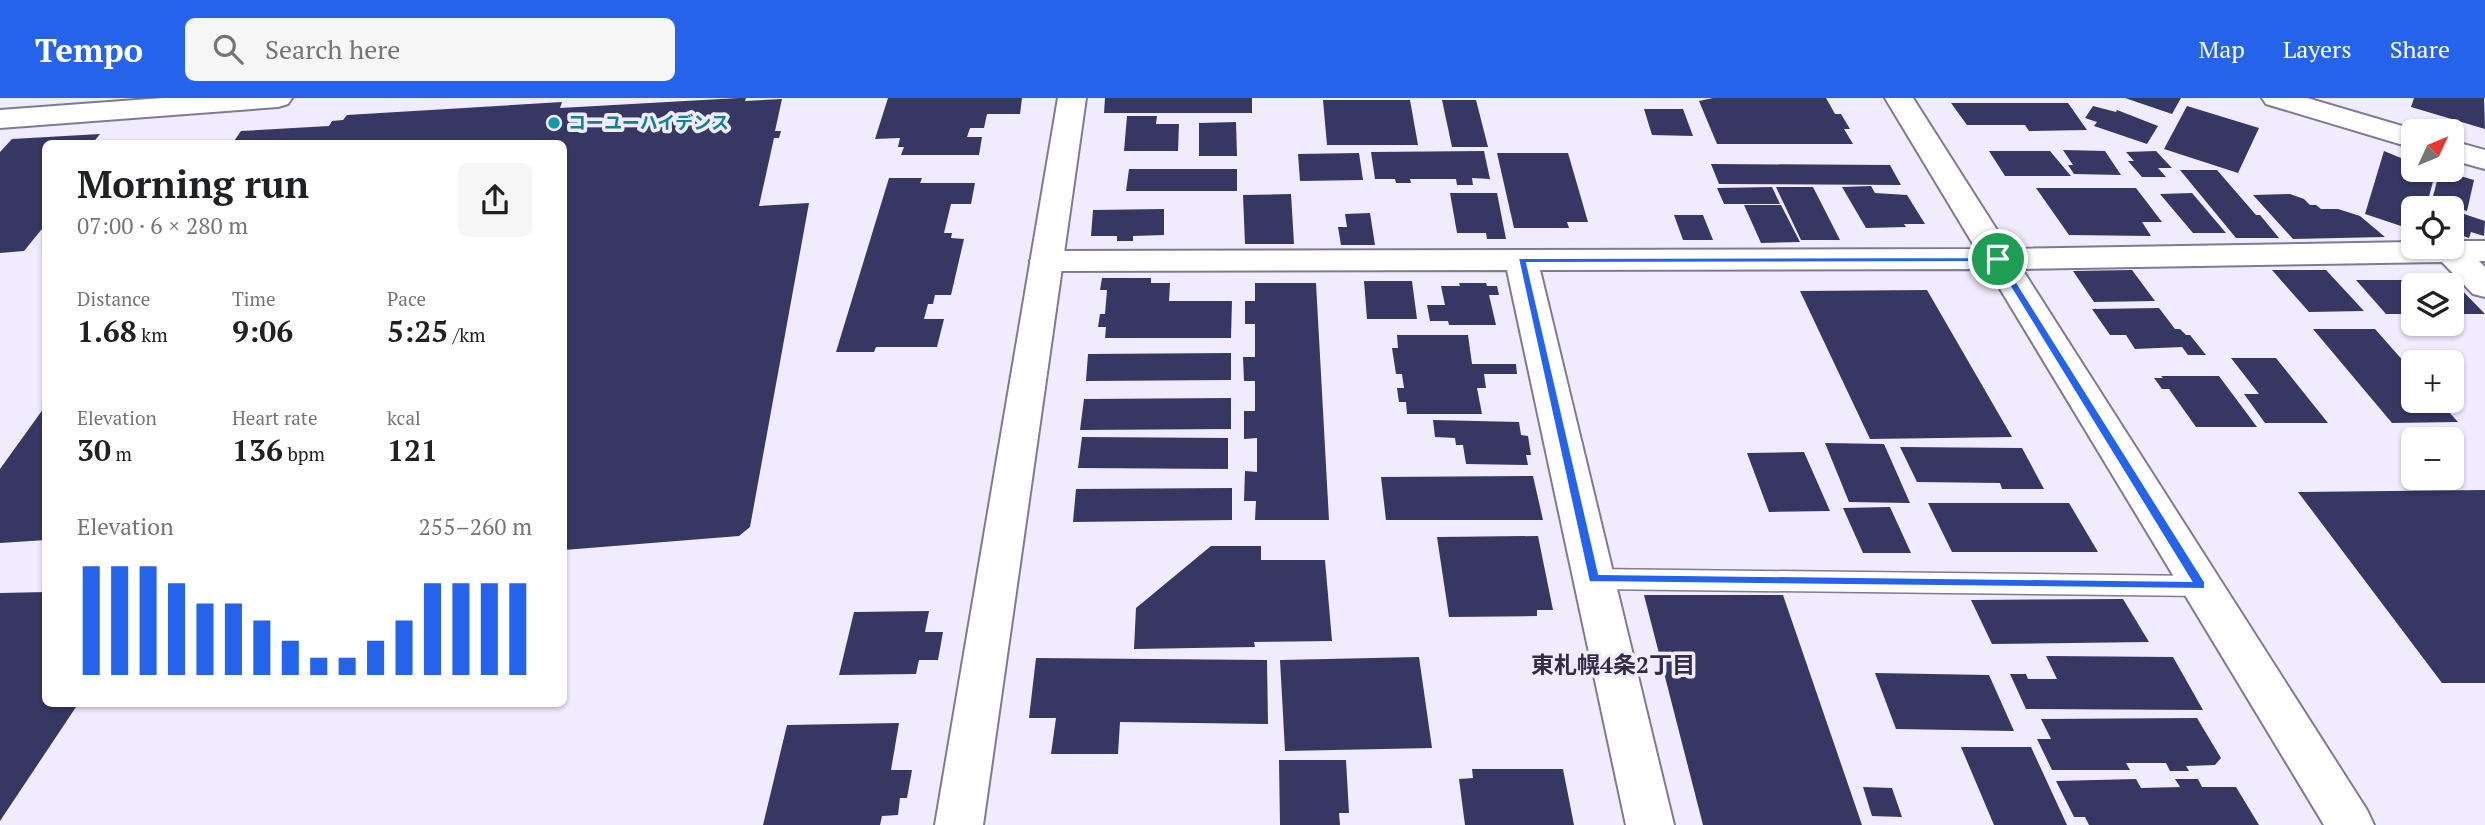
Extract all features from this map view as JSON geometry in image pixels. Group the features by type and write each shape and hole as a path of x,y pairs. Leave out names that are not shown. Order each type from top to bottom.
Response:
{"street":[{"path":"0,119 278,98"},
{"path":"959,825 1072,98"},
{"path":"1899,98 2350,825"},
{"path":"2276,98 2401,135"},
{"path":"2464,154 2485,160"},
{"path":"2464,252 2485,251"},
{"path":"1046,261 1998,259 2401,253"},
{"path":"2458,259 2485,286"},
{"path":"1521,260 1650,825"}],"lane":[{"path":"1594,579 2201,586"}],"building":[{"path":"746,98 745,101 782,99 775,131 781,131 779,138 774,138 759,206 809,203 750,527 739,536 567,550 567,140 235,140 241,131 329,126 332,121 343,120 347,115 562,102 560,108"},
{"path":"888,98 1022,98 1020,114 987,114 984,128 970,128 967,137 982,137 979,155 901,155 904,147 898,147 900,138 875,139"},
{"path":"1105,98 1252,98 1252,113 1104,113"},
{"path":"1713,98 1826,98 1835,114 1841,114 1850,129 1844,129 1853,144 1717,144 1699,101"},
{"path":"2125,98 2181,98 2172,114"},
{"path":"2414,98 2484,98 2485,129 2464,123 2464,119 2451,119 2411,107"},
{"path":"1323,100 1410,100 1418,145 1327,145"},
{"path":"1442,100 1476,100 1488,147 1452,147"},
{"path":"1951,103 2068,103 2087,130 2029,131 2025,125 1967,125"},
{"path":"2093,106 2116,112 2117,110 2158,126 2147,144 2094,126 2097,122 2085,118"},
{"path":"2187,106 2259,128 2238,173 2164,149"},
{"path":"1644,109 1683,109 1693,136 1652,135"},
{"path":"1127,116 1157,116 1156,124 1179,124 1178,151 1124,151"},
{"path":"1236,122 1237,156 1199,156 1199,123"},
{"path":"100,134 95,140 42,140 42,229 24,251 0,253 0,152 12,139"},
{"path":"2063,150 2105,151 2121,175 2074,174 2068,165 2073,165"},
{"path":"1484,151 1490,179 1472,178 1473,185 1457,185 1456,179 1410,179 1411,183 1396,183 1395,179 1375,179 1371,152"},
{"path":"1989,151 2050,151 2071,176 2005,176"},
{"path":"2156,151 2172,168 2158,168 2166,177 2142,177 2128,161 2134,161 2126,152"},
{"path":"2384,151 2401,158 2401,182 2433,182 2429,196 2401,196 2401,226 2365,214"},
{"path":"1359,153 1363,180 1300,181 1298,154"},
{"path":"1497,153 1568,153 1588,222 1567,222 1569,228 1514,228"},
{"path":"1711,164 1890,165 1901,185 1719,184"},
{"path":"1129,169 1237,169 1237,191 1126,191"},
{"path":"2180,170 2217,170 2279,238 2236,238"},
{"path":"2464,177 2474,180 2467,211 2464,210 2464,196 2433,196 2437,182 2464,182"},
{"path":"889,178 922,178 920,183 975,183 971,204 951,204 944,233 952,233 951,238 964,239 951,295 935,295 933,304 928,304 924,319 944,319 937,347 876,347 874,352 836,352"},
{"path":"1871,186 1875,193 1907,195 1925,224 1866,228 1842,187"},
{"path":"1772,187 1780,204 1724,204 1717,188"},
{"path":"1776,187 1813,187 1840,240 1801,240"},
{"path":"2036,188 2136,188 2162,222 2142,222 2151,236 2069,235"},
{"path":"1450,193 1497,193 1506,239 1487,239 1486,233 1457,233"},
{"path":"2192,193 2226,233 2193,233 2160,194"},
{"path":"1291,194 1294,244 1245,244 1243,195"},
{"path":"2290,194 2321,209 2338,209 2360,216 2385,237 2293,239 2253,195"},
{"path":"1744,205 1781,205 1800,242 1761,243"},
{"path":"1164,209 1164,235 1133,236 1133,241 1117,241 1117,236 1091,236 1093,210"},
{"path":"1370,213 1375,245 1341,245 1338,227 1347,227 1345,214"},
{"path":"2464,214 2485,221 2484,236 2471,232 2469,238 2464,236"},
{"path":"1674,215 1703,215 1713,240 1683,240"},
{"path":"2132,270 2155,301 2094,302 2073,271"},
{"path":"2272,270 2326,270 2364,311 2309,312"},
{"path":"1102,278 1151,278 1151,283 1170,283 1169,301 1232,301 1231,338 1105,338 1106,327 1098,327 1100,314 1105,314 1107,290 1100,290"},
{"path":"2356,280 2401,280 2401,314 2386,314"},
{"path":"1364,281 1412,281 1417,319 1367,319"},
{"path":"1255,283 1316,283 1329,520 1255,520 1256,501 1244,501 1245,471 1257,472 1257,438 1244,439 1244,411 1255,411 1255,381 1244,381 1243,357 1255,357 1255,324 1245,324 1245,301 1255,301"},
{"path":"1459,283 1486,283 1487,286 1497,286 1499,295 1489,295 1496,325 1449,325 1448,321 1430,321 1427,305 1445,305 1441,286 1460,286"},
{"path":"1927,290 2012,437 1870,439 1800,291"},
{"path":"2464,292 2485,314 2464,314"},
{"path":"2159,308 2175,329 2190,335 2206,355 2188,355 2182,347 2135,349 2126,335 2110,335 2092,309"},
{"path":"2313,329 2375,329 2401,358 2401,413 2450,413 2458,422 2392,423"},
{"path":"1397,335 1468,335 1472,364 1516,364 1517,374 1484,374 1486,388 1477,388 1482,414 1407,414 1406,402 1399,402 1397,388 1404,388 1402,374 1396,374 1392,348 1398,348"},
{"path":"1231,353 1231,380 1086,381 1088,354"},
{"path":"2231,358 2276,358 2328,423 2265,423 2244,394 2259,394"},
{"path":"2161,376 2219,376 2257,427 2196,427 2169,389 2162,389 2154,378 2163,378"},
{"path":"1231,398 1231,429 1080,430 1084,399"},
{"path":"42,411 42,540 0,543 0,469"},
{"path":"1433,420 1519,422 1521,435 1528,436 1531,455 1526,455 1528,465 1466,464 1463,445 1456,445 1455,438 1435,437"},
{"path":"1082,437 1228,438 1228,469 1078,468"},
{"path":"1825,443 1884,444 1910,503 1849,502"},
{"path":"1900,447 2022,448 2044,489 2002,489 2000,483 1917,482"},
{"path":"1804,452 1830,511 1769,512 1747,453"},
{"path":"1533,476 1543,520 1386,520 1381,477"},
{"path":"1232,488 1232,520 1073,522 1076,489"},
{"path":"2485,490 2485,683 2442,683 2298,492"},
{"path":"1928,503 2069,503 2098,552 1952,552"},
{"path":"1890,507 1911,553 1863,553 1843,508"},
{"path":"1538,536 1553,610 1537,610 1537,616 1449,617 1437,537"},
{"path":"1211,546 1261,546 1261,560 1325,560 1332,641 1254,642 1255,647 1134,649 1136,608"},
{"path":"42,592 42,707 76,707 0,821 0,593"},
{"path":"1644,595 1783,595 1862,825 1703,825"},
{"path":"2123,599 2149,642 1992,644 1971,600"},
{"path":"929,611 925,632 943,632 938,660 919,660 916,674 839,675 854,612"},
{"path":"2046,656 2173,657 2203,710 2026,709 2010,674 2026,674 2028,679 2057,679"},
{"path":"1419,657 1432,748 1285,751 1280,660"},
{"path":"1036,658 1267,660 1268,724 1120,722 1118,754 1051,754 1056,718 1029,718"},
{"path":"1875,673 1989,675 2014,731 1896,729"},
{"path":"2197,718 2221,758 2215,765 2186,766 2189,771 2170,771 2166,763 2126,763 2130,770 2052,770 2037,739 2051,739 2041,719"},
{"path":"899,723 891,770 912,770 907,798 900,798 898,815 882,816 880,825 763,825 787,725"},
{"path":"1961,747 2031,747 2067,825 1994,825"},
{"path":"1279,760 1346,760 1349,813 1339,813 1340,825 1280,825"},
{"path":"1472,769 1563,769 1574,825 1465,825 1459,779 1473,778"},
{"path":"2136,779 2141,788 2180,787 2175,779 2198,779 2202,787 2236,787 2259,825 2089,825 2085,817 2074,817 2056,781"},
{"path":"1863,787 1892,788 1902,817 1872,816"}],"place":[{"name":"コーユーハイデンス","path":"554,123"}],"district":[{"name":"東札幌4条2丁目","path":"1613,665"}],"route":[{"path":"1998,259 2201,586 1594,579 1521,260 1998,259"}]}
